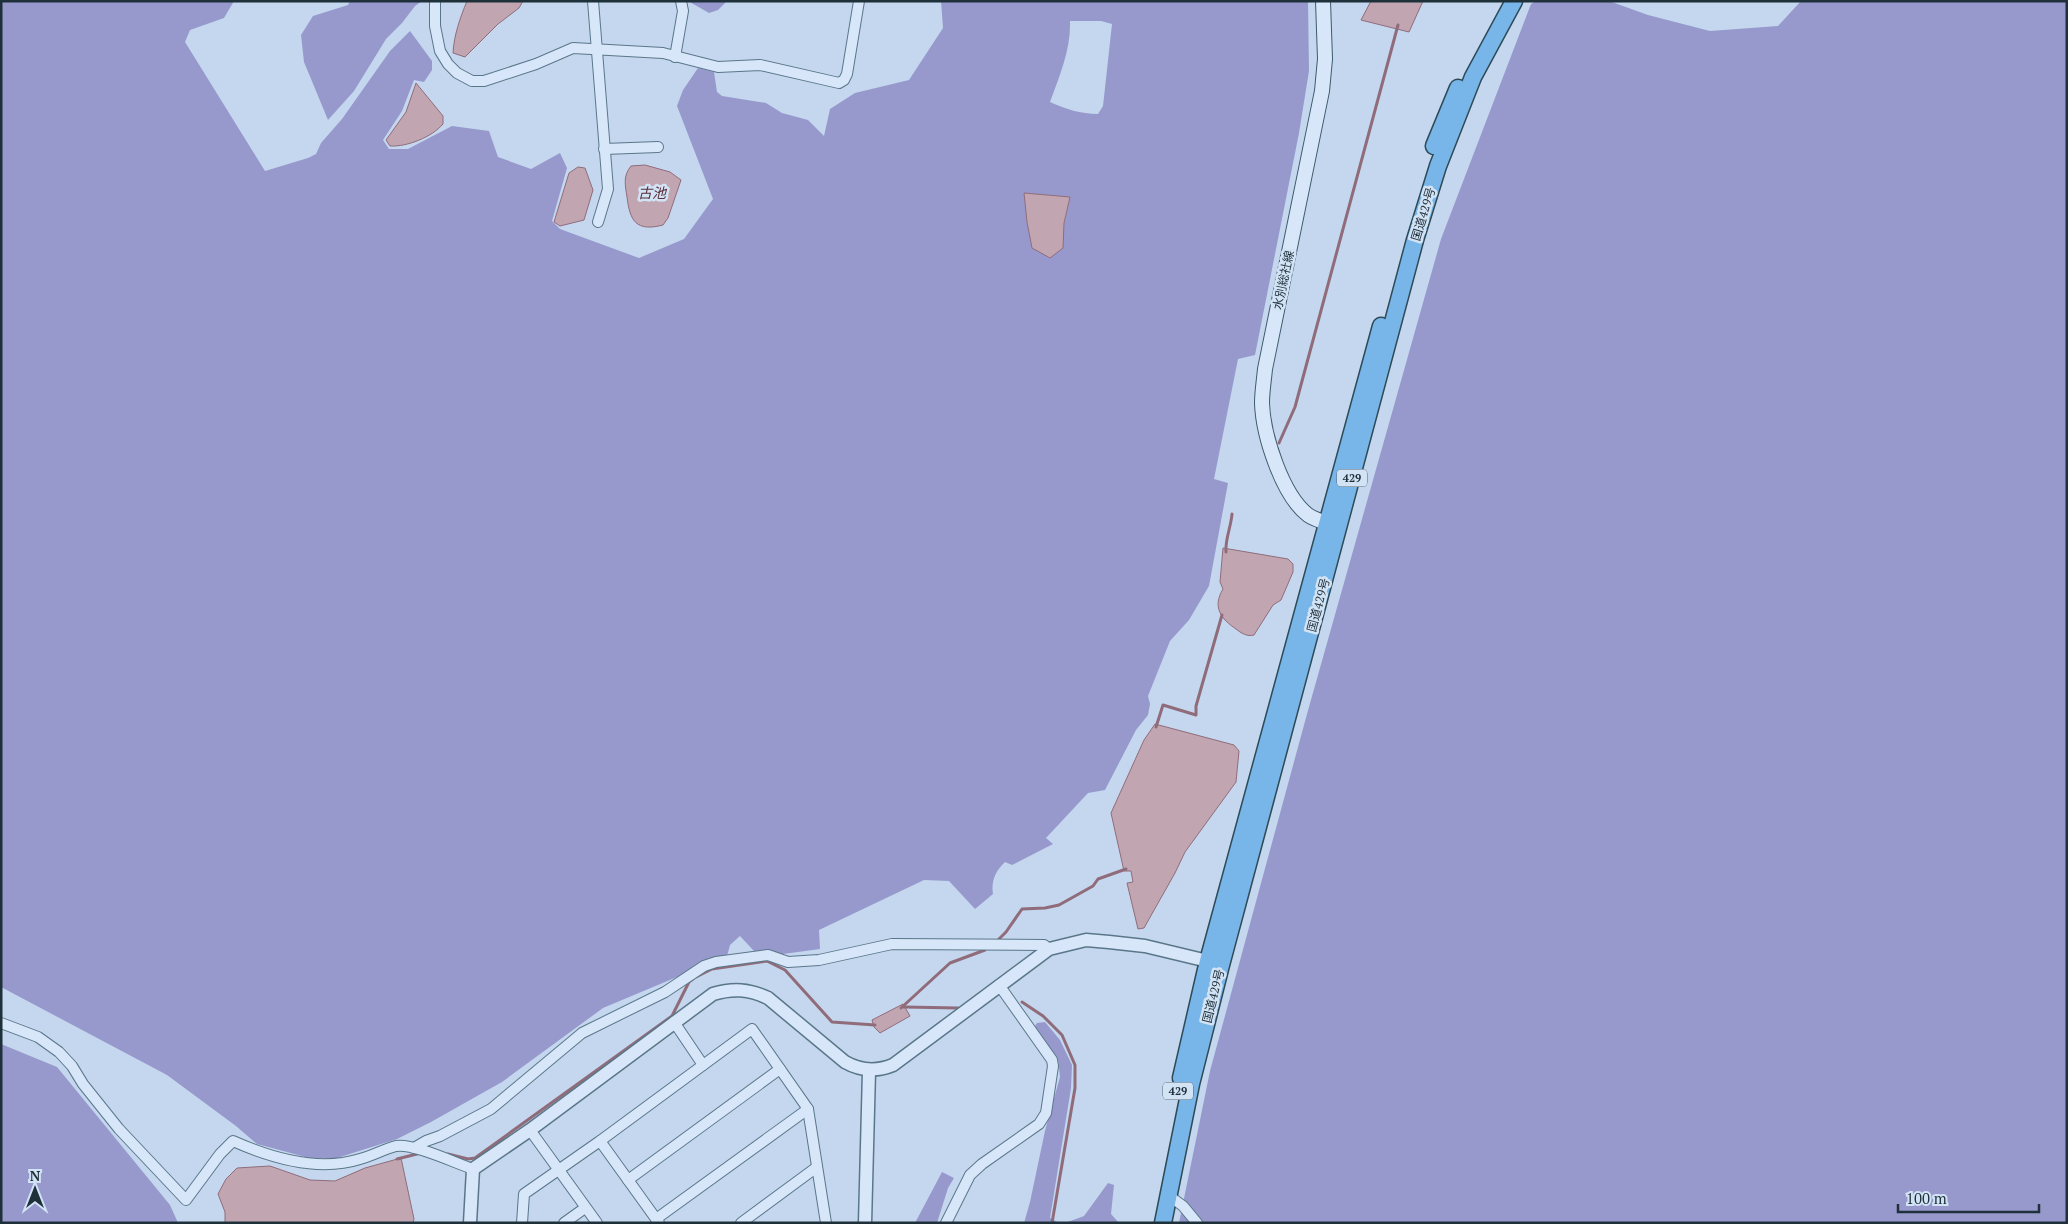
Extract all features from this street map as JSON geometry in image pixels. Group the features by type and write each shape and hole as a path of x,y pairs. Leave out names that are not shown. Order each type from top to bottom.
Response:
{"highway":[{"name":"国道429号","path":"1334,525 1405,238 1428,162 1446,112 1501,1"},
{"name":"国道429号","path":"1152,1223 1180,1080 1415,240 1438,166 1473,77 1514,1"},
{"name":"国道429号","path":"1163,1223 1214,963"}],"main road":[{"name":"水別総社線","path":"1323,1 1325,60 1322,91 1265,368 1262,404 1276,466 1286,489 1294,502 1309,516 1334,525"}],"street":[{"path":"435,1 435,26 440,51 448,64 457,73 472,81 484,81 536,64 572,48 663,53 718,68 760,65 839,83 844,80 847,74 859,1"},
{"path":"593,1 608,189 598,222"},
{"path":"675,56 682,11 681,1"},
{"path":"604,149 658,147"},
{"path":"473,1169 530,1130 714,994 736,989 768,998 845,1062 859,1069 869,1070 893,1065 1049,949 1086,940 1145,946 1214,963"},
{"path":"414,1148 426,1140 440,1136 491,1109 582,1033 665,992 704,966 716,962 768,955 788,962 819,960 892,944 1044,946 1049,949"},
{"path":"946,1223 970,1175 982,1164 1039,1124 1046,1113 1052,1060 999,985"},
{"path":"674,1022 703,1065"},
{"path":"1,1023 38,1037 59,1052 72,1066 83,1084 119,1129 186,1200 220,1154 233,1141 250,1149 288,1159 310,1164 333,1165 359,1160 397,1146 414,1148 473,1169"},
{"path":"522,1223 524,1194 752,1029 808,1109 826,1223"},
{"path":"628,1180 780,1069"},
{"path":"865,1223 869,1070"},
{"path":"600,1140 657,1221 808,1109"},
{"path":"530,1130 597,1223"},
{"path":"741,1223 818,1167"},
{"path":"470,1223 473,1169"},
{"path":"1168,1195 1184,1206 1197,1223"},
{"path":"564,1223 585,1208"}],"shaded area":[{"path":"1,1 234,1 224,18 190,30 185,42 265,171 316,154 321,143 342,119 390,51 410,31 432,61 432,70 424,82 414,80 402,111 383,140 389,149 408,149 452,126 489,131 498,157 531,169 560,153 567,168 552,221 560,229 639,258 684,239 713,199 677,106 683,90 698,68 714,72 717,92 722,96 766,103 782,113 808,120 824,136 830,109 855,93 909,80 943,28 941,1 1308,1 1309,71 1299,133 1255,355 1238,359 1214,479 1228,483 1209,586 1189,620 1170,641 1148,696 1150,704 1148,715 1136,730 1105,790 1088,793 1046,838 1053,844 1012,865 1005,862 994,877 993,894 975,909 949,881 924,880 819,930 820,949 783,954 754,951 740,936 730,945 727,956 603,1008 502,1082 431,1122 397,1139 337,1158 313,1159 257,1144 236,1126 167,1075 1,987","holes":["1070,21 1101,21 1112,24 1103,106 1098,114 1073,111 1050,102 1067,52","1024,193 1070,197 1064,223"]},
{"path":"350,1 422,1 415,6 386,39 354,91 328,120 304,62 301,35 313,16 348,5"},
{"path":"688,1 727,1 718,10 709,13"},
{"path":"1536,1 1609,1 1648,15 1710,31 1778,26 1801,1 2067,1 2067,1223 1179,1223 1210,1071 1307,714 1441,239 1531,4"},
{"path":"1045,1022 1060,1040 1072,1065 1071,1088 1050,1218 1059,1223 1024,1223 1045,1131 1060,1077 1058,1059 1035,1026 1037,1023"},
{"path":"1,1044 57,1067 170,1205 178,1223 1,1223"},
{"path":"942,1172 954,1178 948,1188 937,1223 915,1223"},
{"path":"1108,1183 1114,1185 1111,1214 1119,1223 1065,1223 1084,1216"}],"water":[{"path":"467,1 523,1 519,8 498,24 465,57 453,53 458,27"},
{"path":"1371,1 1423,1 1409,32 1361,20"},
{"path":"416,83 443,116 443,124 419,140 404,145 390,146 386,140 406,112"},
{"name":"古池","path":"645,165 670,172 681,180 668,218 663,225 654,227 641,226 636,223 628,205 625,184 627,173 631,166"},
{"path":"578,167 585,168 593,190 584,220 560,226 554,222 569,173"},
{"path":"1024,193 1070,197 1064,223 1063,248 1050,258 1032,248"},
{"path":"1223,548 1288,559 1293,564 1293,572 1281,600 1273,605 1254,635 1240,632 1231,625 1222,617 1218,607 1218,601 1223,589 1220,582"},
{"path":"1155,724 1234,745 1239,751 1236,782 1185,852 1144,928 1138,929 1127,883 1133,882 1131,871 1124,871 1111,813 1144,740"},
{"path":"903,1004 910,1016 880,1033 874,1027 872,1020"},
{"path":"401,1158 414,1219 413,1223 225,1223 225,1212 218,1194 226,1179 237,1168 270,1166 310,1180 335,1181 365,1168"}],"waterway":[{"path":"1279,443 1295,407 1398,25"},
{"path":"1226,552 1226,542 1232,514"},
{"path":"1156,727 1163,705 1196,715 1196,706 1222,615"},
{"path":"998,940 1022,909 1059,905 1093,886 1098,879 1126,869"},
{"path":"901,1008 950,963 985,950"},
{"path":"448,1154 468,1159 475,1158 672,1016 689,982 712,969 767,961 785,970 832,1022 875,1025"},
{"path":"1022,1002 1043,1016 1062,1035 1075,1065 1075,1088 1052,1223"},
{"path":"904,1007 958,1008"},
{"path":"397,1159 417,1154"}]}
